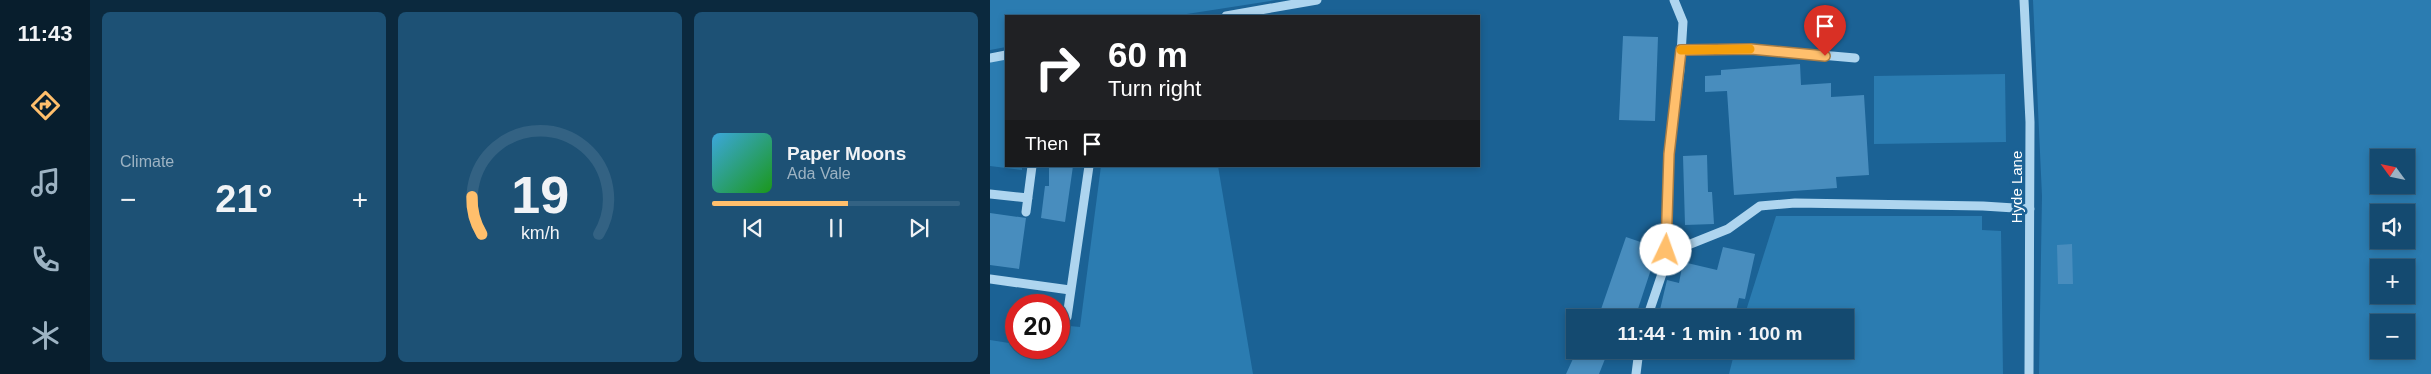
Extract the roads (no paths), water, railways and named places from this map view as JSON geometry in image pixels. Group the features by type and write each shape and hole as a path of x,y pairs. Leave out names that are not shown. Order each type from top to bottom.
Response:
{"street":[{"path":"1232,15 1317,0"},
{"path":"1650,309 1666,262 1669,154 1683,22 1674,0"},
{"name":"Hyde Lane","path":"2024,0 2029,112 2029,374"},
{"path":"1681,50 1751,49 1855,58"},
{"path":"990,58 1005,55"},
{"path":"1026,212 1032,167"},
{"path":"1070,294 1089,167"},
{"path":"990,194 1028,198"},
{"path":"1666,262 1683,247 1728,229 1760,206 1796,204 1983,206 2030,209"},
{"path":"990,278 1070,290"},
{"path":"1636,374 1637,359"}]}
